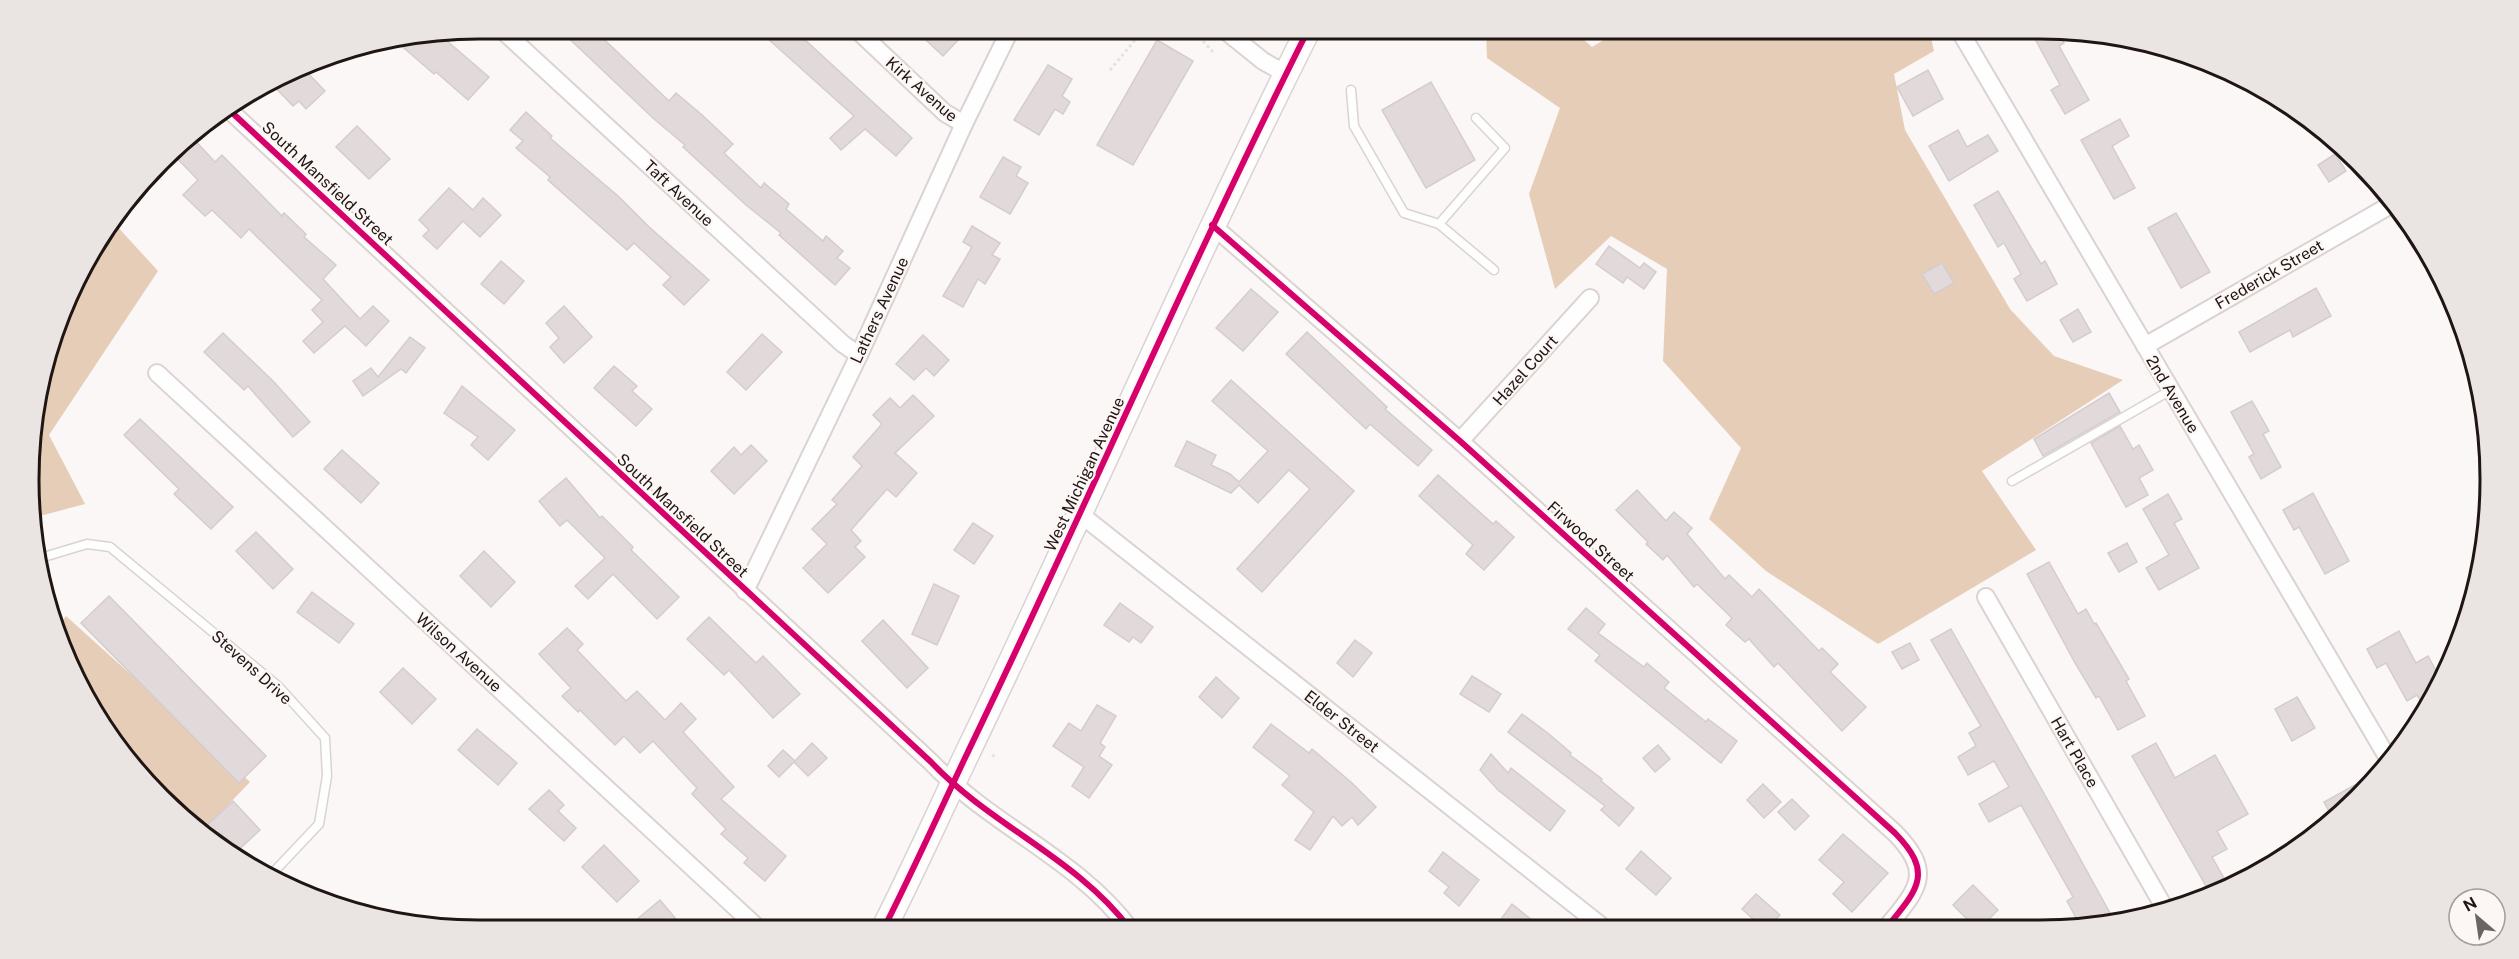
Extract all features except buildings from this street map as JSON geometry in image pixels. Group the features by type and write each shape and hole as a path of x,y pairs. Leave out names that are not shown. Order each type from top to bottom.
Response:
{"main road":[{"name":"West Michigan Avenue","path":"888,920 933,829 1080,514 1212,225 1304,39"}],"street":[{"name":"Taft Avenue","path":"512,39 843,344 859,355"},
{"name":"Kirk Avenue","path":"867,39 945,113 964,124"},
{"name":"Lathers Avenue","path":"745,591 859,355 964,124 1006,39"},
{"path":"1235,39 1263,62 1286,74"},
{"name":"2nd Avenue","path":"1964,39 2385,753"},
{"name":"South Mansfield Street","path":"234,114 931,762 952,785 1090,886 1123,920"},
{"name":"Frederick Street","path":"2145,346 2386,208"},
{"name":"Firwood Street","path":"1212,225 1460,441 1910,848 1917,863 1919,877 1914,895 1893,920"},
{"name":"Hazel Court","path":"1460,441 1590,298"},
{"name":"Wilson Avenue","path":"157,373 347,551 559,742 749,920"},
{"name":"Elder Street","path":"1080,514 1594,920"},
{"name":"Hart Place","path":"1986,597 2162,903"}],"lane":[{"path":"1351,90 1354,126 1404,213 1439,224 1494,270"},
{"path":"1439,224 1504,148 1476,118"},
{"path":"2012,481 2171,390"},
{"name":"Stevens Drive","path":"46,556 87,543 110,548 278,687 325,738 327,776 319,825 276,870"}],"path":[{"path":"1110,70 1135,39"},
{"path":"1203,41 1213,52"},
{"path":"992,755 997,758"}],"shaded area":[{"path":"1486,39 1583,39 1592,47 1605,39 1931,39 1934,51 1894,74 1905,130 2010,309 2054,356 2123,380 1982,471 2036,550 1878,644 1766,571 1709,519 1741,448 1663,361 1667,269 1611,236 1555,289 1529,194 1560,108 1487,58"},
{"path":"118,228 158,271 49,435 85,504 41,516 39,480 43,422 47,394 62,338 84,285"},
{"path":"66,616 250,782 208,826 168,791 130,748 98,700 84,674 62,621"}],"cycle path":[{"path":"888,920 1304,39"},
{"path":"234,114 954,784 1085,882 1122,920"},
{"path":"1212,225 1460,441 1895,833 1915,859 1918,870 1913,891 1893,920"}]}
